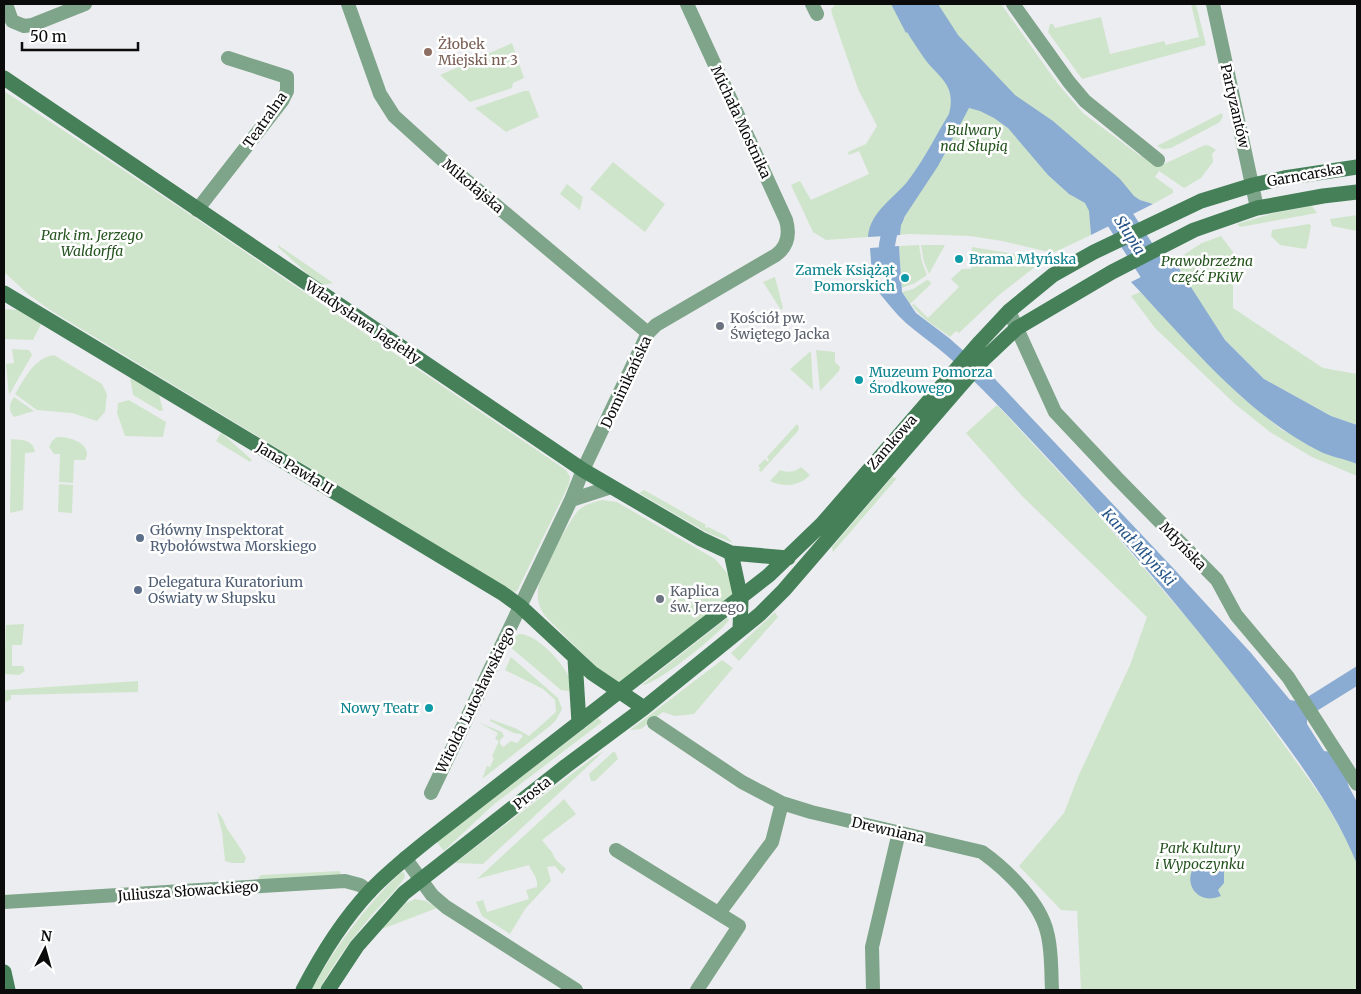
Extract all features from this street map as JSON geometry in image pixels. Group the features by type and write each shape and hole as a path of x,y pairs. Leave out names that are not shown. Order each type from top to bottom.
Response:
{"main road":[{"name":"Władysława Jagiełły","path":"4,78 583,470 701,539 731,553 788,558"},
{"name":"Garncarska","path":"1253,185 1284,178 1357,167"},
{"name":"Zamkowa","path":"579,723 741,598 788,558 822,524 1009,310 1053,275 1094,252 1201,200 1253,185"},
{"name":"Garncarska","path":"1257,208 1357,192"},
{"name":"Zamkowa","path":"644,708 740,630 784,590 984,359 1017,328 1112,272 1194,230 1257,208"},
{"name":"Jana Pawła II","path":"5,295 502,594 520,606 575,659 619,693 644,708"},
{"path":"731,553 741,598 740,630"},
{"path":"575,659 579,723"},
{"name":"Prosta","path":"420,879 644,708"},
{"name":"Prosta","path":"370,892 405,858 579,723"},
{"path":"328,990 347,959 368,932 399,898 420,879"},
{"path":"303,990 329,945 370,892"}],"street":[{"path":"6,4 12,21 24,26 36,24 85,4"},
{"name":"Mikołajska","path":"348,4 380,94 394,116 448,165 648,333"},
{"name":"Michała Mostnika","path":"687,4 786,220 789,235 787,243"},
{"path":"1013,4 1069,82 1085,101 1158,160"},
{"name":"Partyzantów","path":"1213,4 1257,208"},
{"name":"Teatralna","path":"197,210 287,91 287,76 228,58"},
{"name":"Dominikańska","path":"520,606 648,333 656,325 776,255 787,243"},
{"name":"Młyńska","path":"1009,310 1055,412 1217,580 1236,615 1285,672 1357,784"},
{"path":"571,500 611,487"},
{"name":"Witolda Lutosławskiego","path":"431,793 520,606"},
{"name":"Drewniana","path":"654,723 742,782 782,803 811,812 977,851 998,864 1023,890 1042,917 1048,933 1052,990"},
{"path":"719,913 772,842 782,803"},
{"path":"873,990 872,947 900,832"},
{"path":"616,850 739,926 697,990"},
{"path":"405,858 432,895 446,906 576,990"},
{"name":"Juliusza Słowackiego","path":"4,902 345,881 360,885 370,892"}],"green space":[{"name":"Bulwary nad Słupią","path":"836,4 1001,4 1058,84 1083,113 1139,155 1162,165 1205,145 1216,150 1212,154 1213,162 1201,178 1184,188 1159,171 1155,177 1173,190 1173,193 1153,204 1134,196 1090,219 1091,235 1053,253 1002,241 970,236 910,234 826,240 813,232 791,185 800,181 811,200 869,174 859,151 849,155 848,152 866,144 877,126 858,89 832,14 831,9"},
{"path":"1191,4 1196,4 1206,45 1082,79 1048,32 1050,24 1053,24 1055,28 1101,17 1110,54 1164,41 1166,45 1199,37"},
{"path":"512,43 524,78 513,83 512,88 470,102 440,75"},
{"name":"Park im. Jerzego Waldorffa","path":"4,91 179,207 566,470 570,477 569,484 517,591 514,592 50,310 29,295 4,272"},
{"path":"524,91 529,91 539,117 506,132 475,108"},
{"path":"1222,113 1223,116 1220,122 1171,148 1163,149 1157,146"},
{"path":"613,162 665,204 645,232 590,189"},
{"path":"567,184 583,197 580,210 560,194"},
{"path":"1312,206 1317,213 1240,227 1237,224 1274,213"},
{"path":"1357,215 1357,231 1332,226 1330,219"},
{"path":"1309,224 1311,226 1305,249 1280,245 1271,236 1272,230"},
{"name":"Prawobrzeżna część PKiW","path":"1221,236 1233,252 1233,308 1323,368 1357,374 1357,425 1331,416 1264,379 1225,340 1177,267 1177,259 1202,243"},
{"path":"278,245 333,283 323,285 313,279"},
{"path":"919,245 927,275 915,283 902,288 899,246"},
{"path":"921,245 945,245 929,274 924,262"},
{"path":"972,247 1045,259 999,295 959,333 956,331 950,337 925,319 912,305 914,304 928,318 959,287 951,279 962,269 971,269"},
{"path":"775,277 783,308 781,310 763,282"},
{"path":"927,280 931,284 910,304 902,292 913,289"},
{"path":"1140,292 1242,397 1282,430 1357,464 1357,476 1312,457 1270,432 1235,404 1155,328 1131,296"},
{"path":"4,309 17,310 41,324 33,340 4,339"},
{"path":"12,349 29,350 32,355 9,395 6,364 14,363"},
{"path":"816,350 835,352 835,362 840,367 839,371 820,391"},
{"path":"811,351 813,390 790,369"},
{"path":"54,355 102,384 107,394 105,412 97,421 72,413 37,410 15,394 26,375 36,364"},
{"path":"130,378 159,395 163,410 160,411 133,395"},
{"path":"14,397 34,411 14,417 10,407"},
{"path":"129,400 166,422 163,437 125,436 117,413 118,403"},
{"name":"Park Kultury i Wypoczynku","path":"997,405 1088,503 1210,645 1242,686 1325,802 1349,844 1357,864 1357,990 1081,990 1077,911 1061,910 1019,866 1064,813 1078,777 1130,665 1147,617 1022,496 966,433"},
{"path":"797,424 799,427 798,431 761,472 758,466 765,459 768,462 767,457"},
{"path":"221,433 252,460 250,462 216,441"},
{"path":"57,437 79,442 86,450 85,460 74,460 73,483 59,482 60,454 54,454 49,447"},
{"path":"11,439 29,442 35,452 25,453 23,510 10,513"},
{"path":"801,467 810,475 801,482 791,485 780,485 770,481 780,470 791,472"},
{"path":"892,477 897,478 833,552 832,547"},
{"path":"59,484 73,485 72,513 58,512"},
{"path":"644,490 706,525 705,527 726,536 733,543 708,533 639,493"},
{"path":"602,500 617,502 715,559 728,574 734,595 620,683 598,669 544,615 540,608 538,597 538,589 544,572 575,514 582,507"},
{"path":"775,612 778,617 739,661 731,653"},
{"path":"727,618 729,620 714,636 687,658 660,677 642,685"},
{"path":"24,624 22,645 12,645 12,666 23,666 25,671 19,675 4,674 6,625"},
{"path":"519,634 539,642 559,661 570,679 572,689 568,691 561,690 509,646 512,639"},
{"path":"511,657 558,698 562,709 550,726 482,779 487,766 490,767 494,758 492,756 499,741 495,739 498,733 478,722 502,732 504,736 500,740 500,744 503,747 511,741 517,743 523,736 513,733 490,721 490,719 515,728 529,736 556,712 555,700 543,689 505,670"},
{"path":"722,660 733,668 694,714 675,716 663,712 641,729 630,730"},
{"path":"138,681 138,692 11,695 11,699 4,703 4,690"},
{"path":"598,718 602,722 493,805 444,851 437,842"},
{"path":"604,751 483,864 455,863 594,757"},
{"path":"615,752 618,759 595,781 591,781 589,774"},
{"path":"564,799 576,814 542,840 556,860 566,869 562,874 555,866 547,867 551,881 525,909 510,934 482,916 476,902 483,900 487,912 529,899 526,890 537,887 537,884 529,865 477,879"},
{"path":"217,812 246,858 244,863 225,861 222,832"},
{"path":"340,871 341,875 259,880 258,878 261,875"},
{"path":"404,872 405,877 350,942 319,990 311,990 330,958 363,914 387,886 400,873"},
{"path":"415,899 426,901 437,908 382,929 406,903"}],"water":[{"path":"891,4 938,4 958,35 1015,95 1053,121 1120,179 1134,196 1153,204 1091,235 1089,211 1085,203 1069,194 1048,175 1008,128 994,118 969,108 938,166 905,216 901,224 900,235 868,237 873,219 878,212 904,185 921,163 949,114 951,103 948,87 906,33"},
{"path":"899,246 902,292 916,313 949,338 993,377 1174,569 1251,653 1290,700 1298,703 1357,666 1357,686 1307,717 1307,724 1324,751 1331,752 1346,777 1357,802 1357,864 1346,839 1318,790 1267,719 1173,601 1112,529 1016,424 956,364 902,319 876,289 887,288 887,275 872,275 870,248"},
{"path":"1177,259 1178,267 1225,340 1264,379 1331,416 1357,425 1357,464 1321,452 1294,437 1268,419 1219,376 1131,282"},
{"path":"1200,860 1204,865 1215,865 1224,872 1224,883 1218,890 1221,896 1204,898 1193,889 1191,875 1194,867"}],"waterway":[{"name":"Słupia","path":"1096,191 1109,202 1174,303"},
{"name":"Kanał Młyński","path":"887,268 887,242 896,217"}],"place":[{"name":"Żłobek Miejski nr 3","path":"428,52"},
{"name":"Brama Młyńska","path":"959,259"},
{"name":"Zamek Książąt Pomorskich","path":"905,278"},
{"name":"Kościół pw. Świętego Jacka","path":"720,326"},
{"name":"Muzeum Pomorza Środkowego","path":"859,380"},
{"name":"Główny Inspektorat Rybołówstwa Morskiego","path":"140,538"},
{"name":"Delegatura Kuratorium Oświaty w Słupsku","path":"138,590"},
{"name":"Kaplica św. Jerzego","path":"660,599"},
{"name":"Nowy Teatr","path":"429,708"}]}
